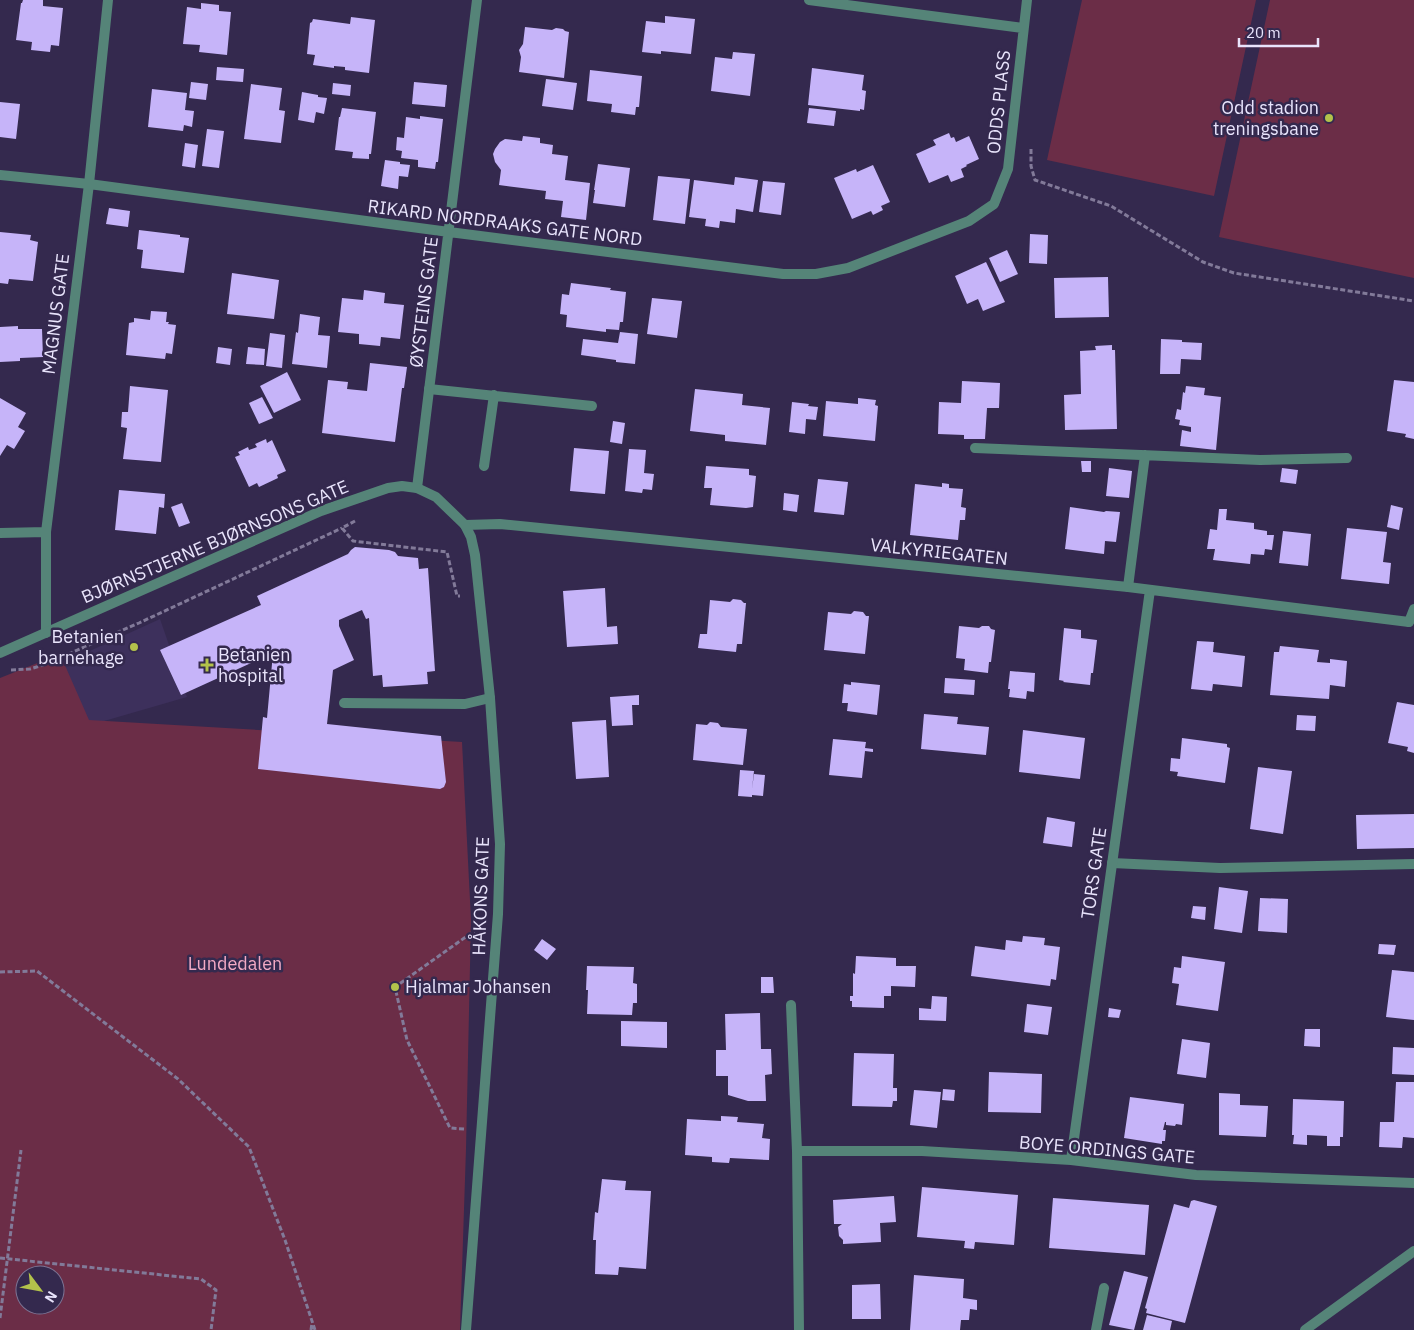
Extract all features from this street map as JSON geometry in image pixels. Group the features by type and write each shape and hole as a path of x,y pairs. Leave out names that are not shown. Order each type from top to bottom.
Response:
{"street":[{"name":"MAGNUS GATE","path":"46,633 46,532 89,184 108,0"},
{"name":"ØYSTEINS GATE","path":"417,488 477,0"},
{"path":"809,0 1023,28"},
{"name":"ODDS PLASS","path":"994,204 1008,170 1027,0"},
{"name":"RIKARD NORDRAAKS GATE NORD","path":"0,175 89,184 783,274 816,274 848,268 969,221 994,204"},
{"path":"429,388 592,406"},
{"path":"484,466 494,395"},
{"path":"974,448 1260,460 1348,458"},
{"path":"1128,587 1145,455"},
{"name":"BJØRNSTJERNE BJØRNSONS GATE","path":"0,653 321,511 388,488 402,486 417,488 436,497 465,525"},
{"name":"VALKYRIEGATEN","path":"465,525 500,524 1128,587 1409,622 1414,609"},
{"name":"HÅKONS GATE","path":"465,525 471,537 475,554 490,698 500,844 498,914 466,1330"},
{"path":"0,533 46,532"},
{"name":"TORS GATE","path":"1071,1160 1150,590"},
{"path":"344,703 465,704 490,698"},
{"path":"1112,863 1220,868 1414,864"},
{"path":"791,1005 797,1151 799,1330"},
{"name":"BOYE ORDINGS GATE","path":"797,1151 922,1151 1071,1160 1196,1174 1414,1183"},
{"path":"1305,1330 1414,1251"},
{"path":"1096,1330 1104,1288"}],"path":[{"path":"1031,148 1031,166 1035,180 1111,206 1203,262 1234,273 1414,301"},
{"path":"11,670 30,669 43,665 139,623 342,528 358,519 351,500"},
{"path":"342,528 353,541 447,552 457,596 479,595"},
{"path":"482,1130 450,1128 407,1040 395,988 498,914"},
{"path":"0,972 37,971 178,1079 249,1147 285,1240 315,1330"},
{"path":"0,1318 21,1150"},
{"path":"0,1258 201,1279 216,1290 211,1330"},
{"path":"311,1330 312,1322"}],"shaded area":[{"name":"Betanien barnehage","path":"160,619 187,697 80,728 37,675"}],"green space":[{"path":"1082,0 1256,0 1214,196 1047,160"},
{"name":"Odd stadion treningsbane","path":"1270,0 1414,0 1414,278 1219,237"},
{"name":"Lundedalen","path":"60,654 89,720 462,742 471,920 460,1330 0,1330 0,678"}],"building":[{"path":"23,0 43,0 43,6 63,8 59,46 51,45 50,52 31,50 32,42 16,40"},
{"path":"201,3 219,5 219,11 231,12 227,55 199,52 200,45 183,44 187,7 201,9"},
{"path":"665,16 695,19 691,54 661,51 661,54 642,52 646,21 665,23"},
{"path":"351,17 375,20 369,73 345,70 345,67 334,66 334,68 313,65 315,55 307,54 310,23 313,19 350,24"},
{"path":"525,27 552,30 556,28 569,32 564,78 519,72 521,57 519,50 523,44"},
{"path":"733,52 755,54 750,96 711,91 715,57 732,59"},
{"path":"217,67 244,69 243,82 216,80"},
{"path":"812,68 864,75 862,90 866,91 864,110 808,105"},
{"path":"590,70 642,76 639,107 636,107 635,115 611,112 612,104 587,101"},
{"path":"546,79 577,83 573,110 542,106"},
{"path":"191,82 208,84 206,100 189,98"},
{"path":"414,82 447,85 445,107 412,104"},
{"path":"333,83 351,85 350,96 332,94"},
{"path":"251,84 282,88 279,110 285,111 281,143 244,139"},
{"path":"152,89 187,93 185,110 194,111 192,127 184,125 183,131 148,127"},
{"path":"302,92 327,98 324,114 316,112 314,123 298,120"},
{"path":"0,102 20,104 16,139 0,137"},
{"path":"342,108 376,112 369,159 352,158 353,152 335,150"},
{"path":"809,108 836,111 834,126 807,123"},
{"path":"420,116 443,119 438,162 436,162 435,169 418,167 418,160 401,158 402,151 396,150 397,137 404,138 406,117 420,119"},
{"path":"207,129 224,131 219,168 202,166"},
{"path":"949,133 956,142 969,136 979,159 961,169 964,177 951,182 948,175 929,183 916,154 936,145 933,140"},
{"path":"523,136 540,138 540,143 553,145 552,154 568,156 565,180 590,183 586,220 561,217 563,201 545,199 546,191 499,185 501,170 495,162 493,154 495,149 505,139 522,141"},
{"path":"185,143 198,145 195,168 182,166"},
{"path":"385,160 410,165 408,177 399,176 398,189 381,186"},
{"path":"598,164 630,168 625,207 593,203"},
{"path":"873,165 890,202 881,206 883,210 873,215 871,211 852,219 834,178 856,169 857,172"},
{"path":"658,176 690,179 685,224 653,220"},
{"path":"735,177 758,180 753,212 736,209 735,223 720,221 719,228 705,226 706,219 689,217 694,180 734,185"},
{"path":"763,181 785,183 781,215 759,212"},
{"path":"109,208 130,211 128,227 106,224"},
{"path":"139,230 180,235 180,237 189,238 184,273 141,268 143,250 137,249"},
{"path":"0,232 31,235 30,240 38,242 33,281 9,279 8,284 0,283"},
{"path":"1030,234 1048,235 1047,264 1029,263"},
{"path":"1007,250 1018,274 1000,282 989,258"},
{"path":"986,262 1005,302 983,311 978,299 967,304 955,276"},
{"path":"232,273 279,280 274,319 227,314"},
{"path":"1108,277 1109,317 1055,318 1054,278"},
{"path":"571,283 611,288 610,290 626,292 623,322 620,322 619,330 606,329 606,332 566,327 567,315 560,314 562,294 569,295"},
{"path":"364,290 385,293 384,303 404,305 400,339 381,337 380,346 359,344 359,334 338,332 342,298 363,300"},
{"path":"652,298 682,301 677,338 647,334"},
{"path":"151,311 167,312 166,322 176,325 172,354 166,353 165,359 126,355 129,323 134,322 134,318 150,320"},
{"path":"300,314 320,317 318,335 330,336 327,368 292,364"},
{"path":"18,326 18,329 42,329 43,357 20,358 20,361 0,362 0,327"},
{"path":"620,332 638,334 635,364 581,355 583,339 618,343"},
{"path":"270,333 285,335 282,368 266,366"},
{"path":"1161,339 1202,343 1201,360 1181,359 1180,374 1160,374"},
{"path":"1112,345 1112,350 1115,350 1117,429 1065,430 1064,395 1081,394 1080,351 1096,350 1095,346"},
{"path":"218,347 232,349 230,365 216,363"},
{"path":"248,347 265,349 264,365 246,364"},
{"path":"370,363 407,367 404,388 402,388 395,442 322,433 328,380 348,382 347,389 367,391"},
{"path":"287,372 301,400 274,413 260,386"},
{"path":"1394,380 1414,382 1414,439 1405,437 1406,434 1387,431"},
{"path":"962,381 1000,383 999,408 987,408 985,439 964,439 964,435 938,434 939,402 961,403"},
{"path":"130,386 168,390 161,462 123,459 127,428 121,427 122,412 128,412"},
{"path":"1186,386 1205,388 1204,395 1221,397 1216,450 1180,446 1182,430 1191,432 1191,427 1179,425 1180,420 1175,419 1177,409 1181,410 1183,392 1185,393"},
{"path":"695,389 743,394 742,405 770,408 766,445 725,441 725,435 690,431"},
{"path":"262,397 273,418 259,424 249,403"},
{"path":"0,398 26,413 18,427 25,431 14,449 7,445 0,456"},
{"path":"858,398 876,400 875,405 878,406 875,441 823,436 826,401 858,404"},
{"path":"792,402 818,407 816,420 806,419 805,434 789,432"},
{"path":"613,421 625,423 622,444 610,442"},
{"path":"266,439 267,443 272,440 286,471 277,475 278,478 259,487 257,483 249,487 235,457 240,455 238,452 248,447 249,450 257,447 255,444"},
{"path":"574,448 609,451 605,494 570,491"},
{"path":"629,449 646,450 644,473 654,474 652,490 643,489 642,493 625,491"},
{"path":"1081,461 1091,461 1091,472 1082,472"},
{"path":"706,466 749,469 749,475 756,476 753,507 710,505 712,488 704,488"},
{"path":"1109,468 1132,471 1129,498 1106,496"},
{"path":"1282,468 1298,470 1296,484 1280,482"},
{"path":"818,479 848,482 844,515 814,512"},
{"path":"942,483 949,484 949,488 963,489 961,507 966,508 965,520 960,520 958,540 910,535 915,484 942,487"},
{"path":"119,490 165,494 164,508 159,507 156,534 115,530"},
{"path":"784,493 799,495 797,512 783,510"},
{"path":"182,503 190,523 179,527 171,507"},
{"path":"1391,505 1403,508 1399,530 1387,527"},
{"path":"1070,507 1104,512 1120,512 1116,542 1105,541 1104,554 1065,549"},
{"path":"1219,509 1227,509 1226,520 1254,523 1254,529 1267,531 1267,535 1274,535 1272,550 1265,549 1264,555 1251,554 1250,564 1213,560 1215,549 1207,549 1210,529 1217,530"},
{"path":"1347,528 1387,532 1383,562 1391,563 1389,584 1341,579"},
{"path":"1283,531 1311,534 1308,566 1279,563"},
{"name":"Betanien hospital","path":"355,547 389,550 395,552 398,556 418,558 419,569 428,568 435,671 427,672 428,684 383,687 382,675 373,676 369,618 366,619 362,610 339,620 339,626 354,660 333,670 327,724 441,736 446,782 444,787 440,789 258,769 263,717 267,718 273,653 181,695 160,650 261,605 257,596 348,554"},
{"path":"605,588 607,627 617,626 618,644 567,647 563,591"},
{"path":"733,599 746,603 742,644 737,644 736,652 698,648 700,634 707,634 710,600 730,602"},
{"path":"854,611 863,612 866,616 869,616 865,654 824,650 828,612 851,614"},
{"path":"959,626 979,628 989,626 995,630 988,673 964,670 965,659 956,658"},
{"path":"1064,628 1081,630 1081,638 1097,640 1090,685 1059,680"},
{"path":"1197,641 1214,642 1213,652 1245,656 1242,687 1213,684 1212,691 1191,689"},
{"path":"1280,646 1319,650 1317,662 1330,663 1330,659 1347,661 1345,687 1330,685 1329,699 1270,695 1274,652 1279,652"},
{"path":"1010,671 1035,673 1034,692 1027,691 1026,699 1009,697"},
{"path":"945,678 975,680 974,695 944,693"},
{"path":"851,682 880,685 877,715 847,711 848,703 842,703 844,684 851,685"},
{"path":"639,695 639,705 632,705 633,725 612,726 610,697"},
{"path":"1397,702 1414,705 1414,753 1407,751 1408,747 1388,743"},
{"path":"924,714 958,717 957,724 989,727 986,755 921,749"},
{"path":"1297,715 1316,716 1315,731 1296,730"},
{"path":"606,720 609,777 576,779 572,722"},
{"path":"710,722 718,723 721,727 747,729 743,765 693,760 696,724 707,725"},
{"path":"1023,730 1085,738 1080,779 1019,772"},
{"path":"1182,738 1227,744 1227,747 1230,748 1225,783 1177,776 1178,772 1170,771 1171,758 1180,759"},
{"path":"833,739 866,742 865,748 873,749 873,752 865,751 862,778 829,775"},
{"path":"1258,767 1292,771 1283,834 1250,829"},
{"path":"740,770 754,771 752,789 754,774 765,775 763,796 738,796"},
{"path":"1414,814 1414,848 1357,849 1356,815"},
{"path":"1047,817 1075,822 1072,847 1043,843"},
{"path":"1219,887 1248,891 1242,933 1214,929"},
{"path":"1260,898 1288,899 1287,933 1258,931"},
{"path":"1193,906 1206,907 1205,920 1191,918"},
{"path":"1023,936 1045,938 1044,945 1060,947 1056,980 1051,979 1050,986 971,976 975,946 1005,950 1006,940 1022,942"},
{"path":"542,939 556,949 547,960 534,950"},
{"path":"1379,944 1396,945 1394,955 1378,954"},
{"path":"856,956 896,958 896,966 916,966 915,987 891,986 891,996 884,996 884,1008 852,1007 850,996 853,996 853,973 855,974"},
{"path":"1182,956 1225,962 1218,1011 1176,1005 1179,984 1172,983 1174,967 1181,968"},
{"path":"587,966 634,967 633,983 637,984 637,1003 633,1003 632,1015 587,1014"},
{"path":"1392,970 1414,972 1414,1020 1386,1017"},
{"path":"761,977 773,977 774,993 761,993"},
{"path":"932,996 947,997 946,1021 919,1020 919,1008 931,1009"},
{"path":"1027,1004 1052,1007 1048,1035 1024,1032"},
{"path":"1109,1008 1121,1010 1119,1018 1108,1017"},
{"path":"760,1013 761,1049 771,1049 772,1074 765,1075 766,1101 748,1101 728,1095 728,1076 716,1076 716,1050 726,1050 725,1014"},
{"path":"621,1021 667,1022 667,1048 621,1046"},
{"path":"1305,1029 1320,1029 1320,1047 1304,1046"},
{"path":"1182,1039 1210,1043 1206,1078 1177,1074"},
{"path":"1393,1047 1414,1048 1414,1075 1392,1074"},
{"path":"854,1053 894,1054 893,1088 897,1088 897,1101 893,1101 892,1107 852,1106"},
{"path":"989,1072 1042,1074 1041,1113 988,1112"},
{"path":"1396,1082 1414,1082 1414,1138 1403,1137 1402,1148 1379,1147 1380,1122 1394,1122"},
{"path":"943,1089 955,1090 954,1101 942,1100"},
{"path":"914,1090 941,1092 937,1128 910,1125"},
{"path":"1219,1093 1240,1094 1240,1105 1268,1106 1266,1137 1219,1135"},
{"path":"1130,1097 1184,1104 1182,1125 1166,1125 1165,1122 1163,1130 1166,1130 1165,1141 1162,1141 1162,1144 1124,1138"},
{"path":"1293,1099 1344,1101 1343,1137 1340,1137 1340,1146 1327,1146 1327,1136 1307,1135 1307,1145 1293,1144"},
{"path":"721,1116 738,1117 737,1122 764,1124 762,1138 770,1139 769,1160 730,1158 729,1163 712,1162 712,1157 685,1155 687,1119 721,1121"},
{"path":"602,1179 626,1181 625,1190 651,1191 646,1269 619,1267 618,1275 595,1274 596,1240 593,1240 595,1212 598,1213"},
{"path":"922,1187 1018,1195 1014,1245 975,1242 974,1249 964,1248 965,1241 917,1237"},
{"path":"894,1196 896,1222 880,1223 881,1242 843,1244 843,1240 839,1236 838,1227 842,1224 834,1224 833,1200"},
{"path":"1053,1198 1149,1205 1145,1255 1049,1248"},
{"path":"1194,1200 1217,1206 1185,1323 1146,1313 1147,1309 1145,1308 1174,1204 1189,1208 1191,1201"},
{"path":"1124,1271 1148,1277 1134,1330 1109,1325"},
{"path":"914,1275 964,1279 963,1298 977,1300 977,1310 970,1309 969,1320 961,1320 960,1330 910,1330"},
{"path":"880,1284 881,1319 852,1319 852,1285"},
{"path":"1147,1315 1172,1321 1170,1330 1143,1330"}],"place":[{"name":"Odd stadion treningsbane","path":"1329,118"},
{"name":"Betanien barnehage","path":"134,647"},
{"name":"Betanien hospital","path":"207,665"},
{"name":"Hjalmar Johansen","path":"395,987"}]}
